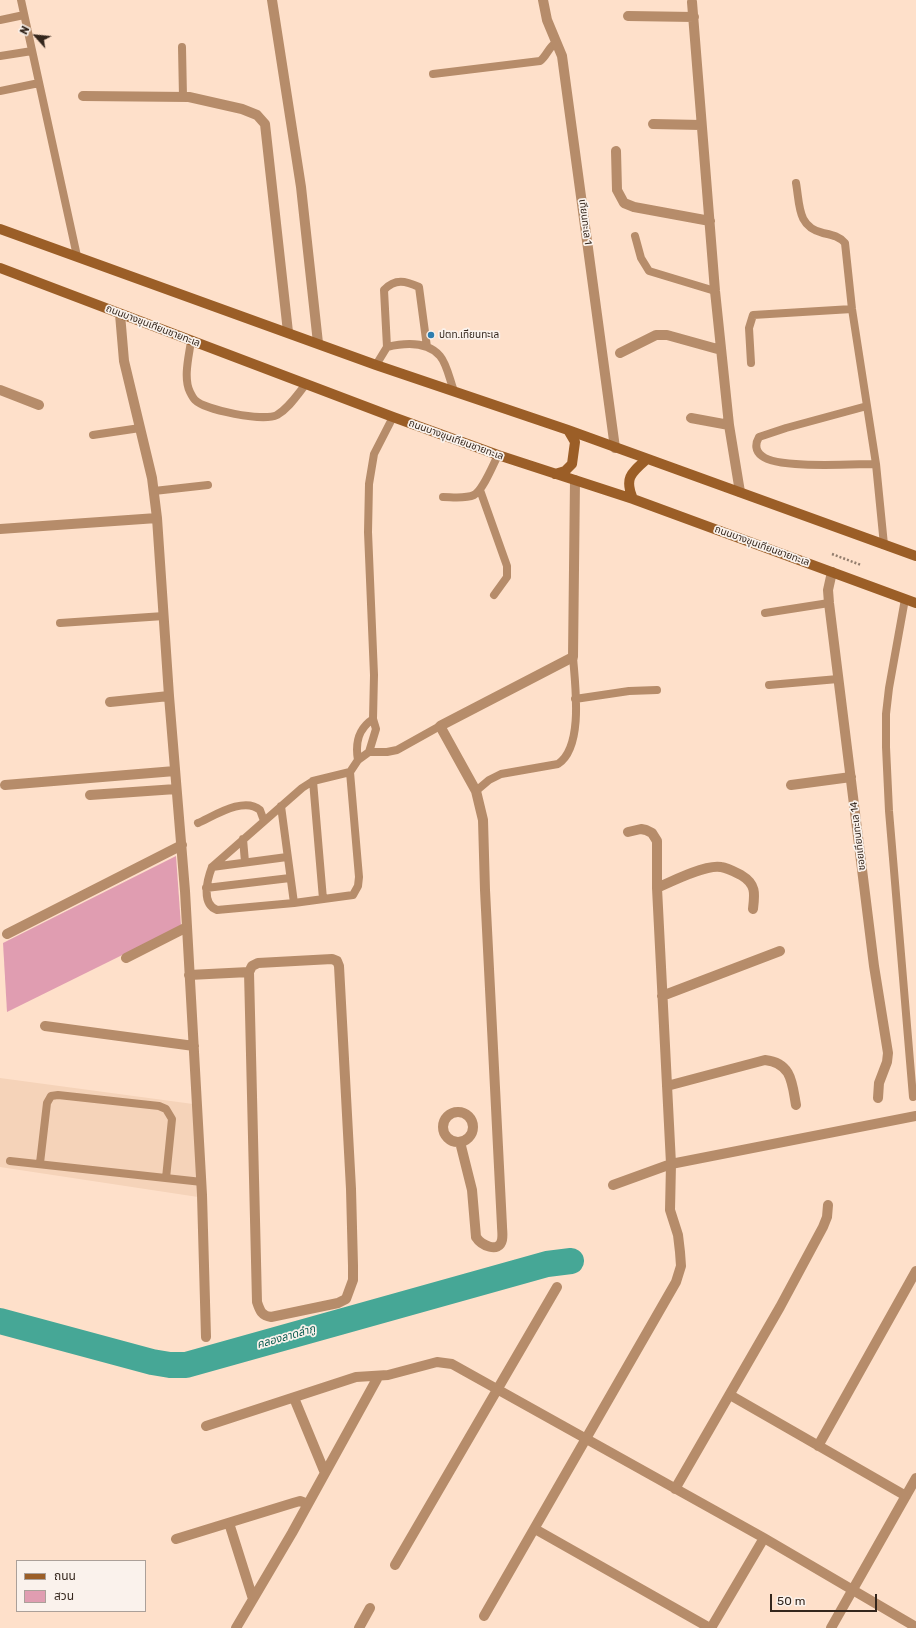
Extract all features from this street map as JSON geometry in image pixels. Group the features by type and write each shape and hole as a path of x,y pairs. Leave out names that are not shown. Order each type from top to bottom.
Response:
{"main road":[{"path":"0,229 376,365 568,430 916,556"},
{"name":"ถนนบางขุนเทียนชายทะเล","path":"0,268 393,417 498,455 633,499 916,603"},
{"path":"555,474 566,471 572,464 575,442 568,430"},
{"path":"633,499 628,487 629,480 634,470 647,459"}],"street":[{"path":"272,0 301,187 318,344"},
{"name":"เทียนทะเล 1","path":"543,0 547,20 562,56 615,448"},
{"path":"692,2 715,291 729,425 740,492"},
{"path":"628,16 694,16"},
{"path":"83,96 183,97 242,109 257,116 265,124 288,332"},
{"path":"653,124 701,125"},
{"path":"616,151 617,190 624,203 634,207 710,221"},
{"path":"120,314 124,361 154,491 157,518 176,790 182,845 202,1182 206,1337"},
{"path":"620,353 656,335 667,335 722,350"},
{"path":"0,390 39,405"},
{"path":"691,418 729,425"},
{"path":"460,1142 472,1190 476,1237 479,1243 487,1247 496,1247 500,1244 502,1239 502,1226 484,820 476,791 440,726 573,656 575,480"},
{"path":"0,529 157,518"},
{"name":"ซอยเทียนทะเล 14","path":"832,572 828,590 829,603 874,966 888,1053 887,1062 879,1083 878,1098"},
{"path":"110,702 169,696"},
{"path":"4,785 175,771"},
{"path":"791,785 851,777"},
{"path":"90,795 176,790"},
{"path":"484,1616 676,1282 681,1266 678,1235 670,1210 671,1164 657,888 657,841 652,833 646,830 641,829 628,832"},
{"path":"7,934 182,845"},
{"path":"657,888 709,867 720,866 731,870 750,881 754,889 752,909"},
{"path":"126,958 186,927"},
{"path":"662,996 780,951"},
{"path":"332,959 337,961 339,966 351,1189 353,1280 346,1299 338,1303 271,1317 265,1316 260,1311 257,1302 249,972 252,966 258,963 332,959"},
{"path":"189,975 249,972"},
{"path":"45,1026 194,1046"},
{"path":"666,1086 765,1060 774,1061 785,1068 791,1080 796,1105"},
{"path":"613,1185 671,1164 916,1116"},
{"path":"675,1489 823,1227 827,1217 828,1205"},
{"path":"818,1446 916,1271"},
{"path":"395,1565 497,1387 557,1287"},
{"path":"206,1426 356,1377 378,1377 411,1370 437,1362 446,1362 497,1387 764,1538 916,1627"},
{"path":"236,1628 308,1504 378,1377"},
{"path":"730,1394 906,1496"},
{"path":"294,1398 325,1473"},
{"path":"831,1628 916,1478"},
{"path":"176,1539 300,1501 308,1504"},
{"path":"229,1523 253,1599"},
{"path":"534,1529 710,1628 764,1538"},
{"path":"359,1628 370,1608"}],"lane":[{"path":"21,0 77,256"},
{"path":"0,20 24,15"},
{"path":"433,74 540,61 547,55 552,45 556,43"},
{"path":"182,47 183,97"},
{"path":"0,56 32,51"},
{"path":"0,90 39,83"},
{"path":"796,183 802,217 807,224 813,230 840,237 845,243 852,309 876,464 884,545"},
{"path":"634,236 641,258 649,272 715,291"},
{"path":"376,365 387,347 384,290 396,281 408,282 419,287 427,347"},
{"path":"752,363 749,328 753,315 852,309"},
{"path":"191,341 187,379 189,391 195,400 205,405 247,417 264,418 275,416 289,406 306,384"},
{"path":"387,347 401,343 427,347 441,357 454,391"},
{"path":"867,406 758,437 756,449 762,456 770,460 789,464 876,464"},
{"path":"369,752 376,729 373,719 374,675 368,532 369,484 374,454 393,417"},
{"path":"93,435 140,428"},
{"path":"443,497 464,497 474,495 480,490 498,455"},
{"path":"154,491 208,485"},
{"path":"480,490 507,566 507,577 494,595"},
{"path":"905,599 889,688 886,714 886,747 889,811 913,1097"},
{"path":"765,613 829,603"},
{"path":"60,623 164,616"},
{"path":"476,791 489,780 501,774 558,764 564,760 571,749 575,723 573,656"},
{"path":"769,685 838,679"},
{"path":"575,699 629,691 657,690"},
{"path":"358,760 356,747 364,725 373,719"},
{"path":"350,772 312,781 264,820 253,832 243,839 212,868 206,888 208,904 211,908 217,910 294,903 353,895 358,886 359,877 350,772 358,760 369,752 387,752 398,750 440,726"},
{"path":"312,781 323,899"},
{"path":"198,823 239,806 250,805 260,810 264,820"},
{"path":"281,806 294,903"},
{"path":"243,839 246,862"},
{"path":"212,868 287,857"},
{"path":"206,888 290,878"},
{"path":"40,1163 47,1103 51,1096 58,1095 158,1106 166,1109 172,1119 166,1178"},
{"path":"10,1161 40,1163 202,1182"}],"path":[{"path":"832,554 861,565"}],"shaded area":[{"path":"0,1078 193,1104 198,1197 0,1167"}],"green space":[{"path":"176,856 181,926 7,1012 3,943"}],"waterway":[{"name":"คลองลาดลำภู","path":"0,1321 152,1362 170,1365 186,1365 547,1264 571,1261"}],"place":[{"name":"ปตท.เทียนทะเล","path":"431,335"}]}
